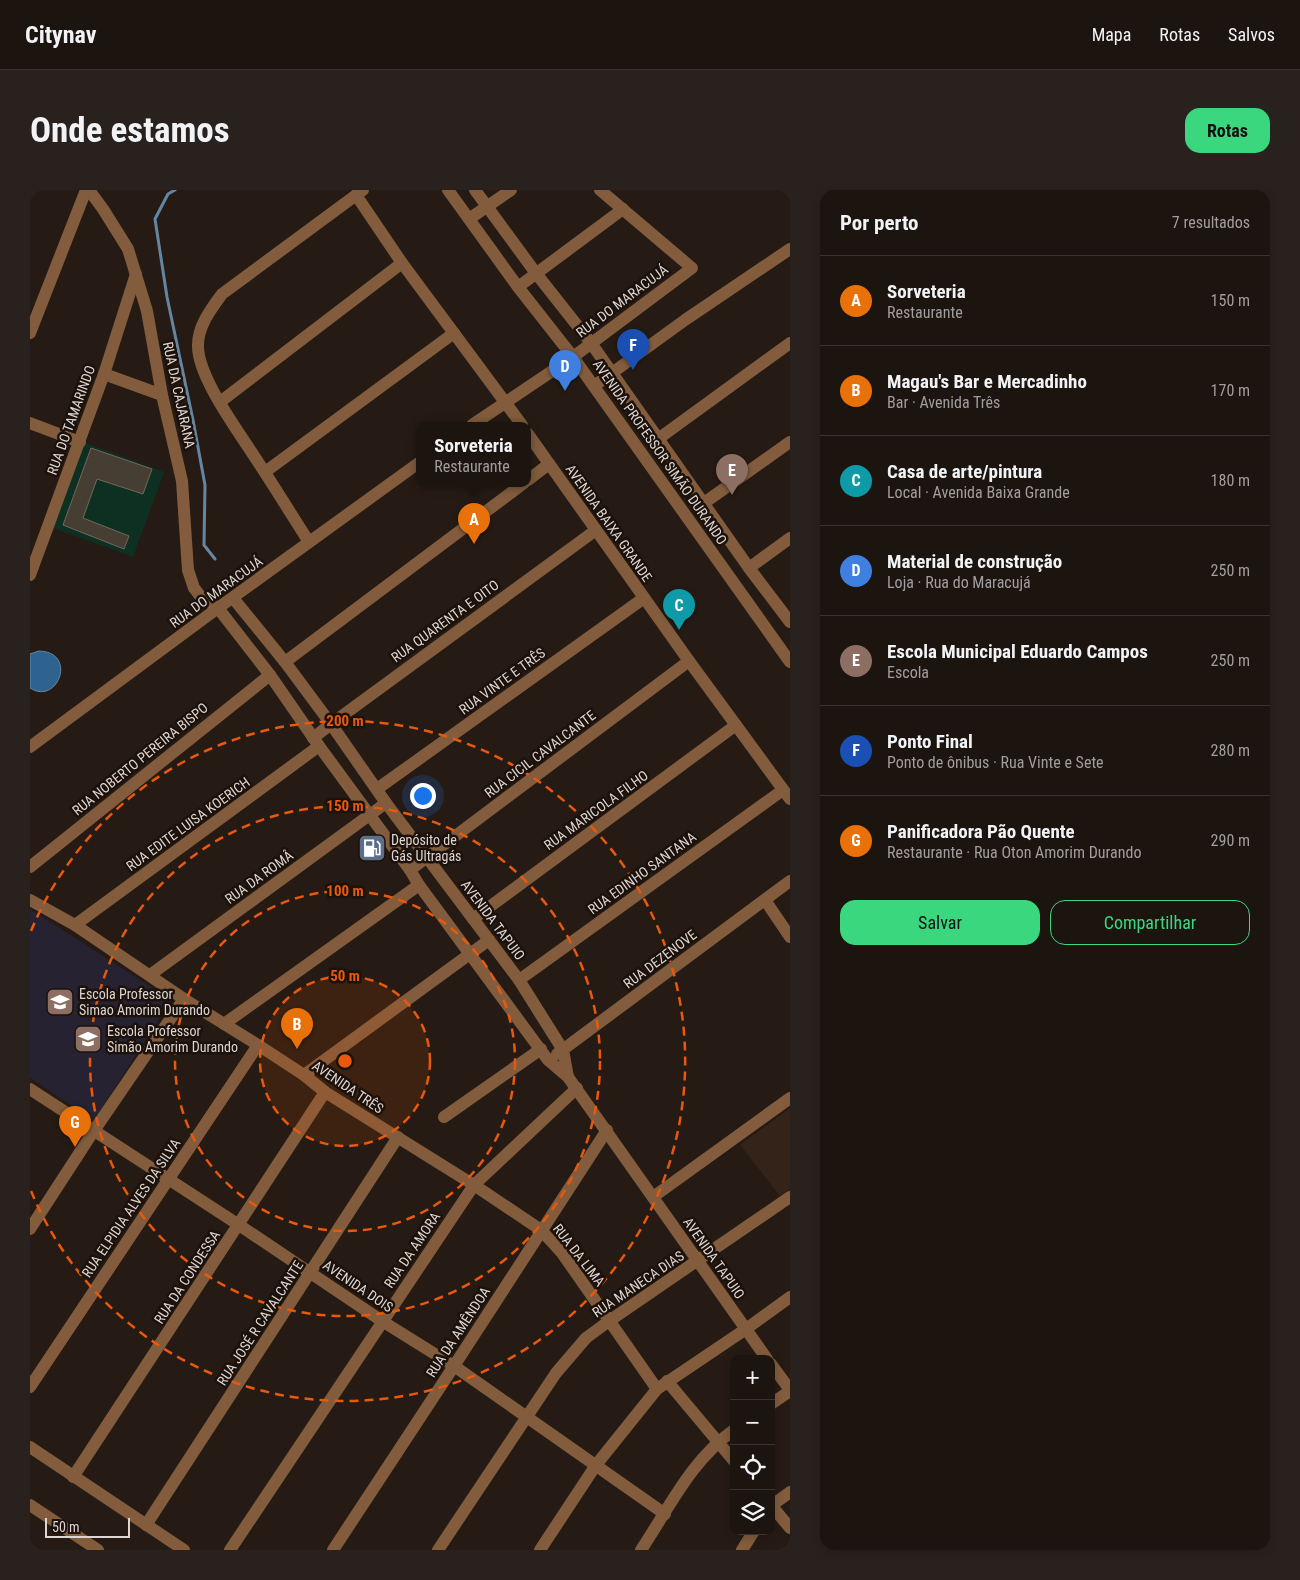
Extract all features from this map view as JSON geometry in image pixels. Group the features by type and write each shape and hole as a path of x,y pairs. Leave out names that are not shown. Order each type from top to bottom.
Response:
{"street":[{"name":"RUA DA CAJARANA","path":"87,190 103,209 128,248 147,311 162,395 182,481 190,580 201,597 218,608"},
{"path":"30,333 87,190"},
{"name":"AVENIDA PROFESSOR SIMÃO DURANDO","path":"448,190 518,287 573,356 790,662"},
{"name":"AVENIDA PROFESSOR SIMÃO DURANDO","path":"475,190 535,272 591,343 749,568 790,622"},
{"path":"469,219 511,190"},
{"path":"518,287 535,272 623,209 600,190"},
{"name":"RUA DA CAJARANA","path":"309,542 220,402 202,370 197,343 208,314 222,294 359,192"},
{"path":"359,192 402,263 520,422"},
{"name":"RUA DO MARACUJÁ","path":"476,422 573,356 692,268 623,209"},
{"path":"594,386 685,320 790,249"},
{"path":"220,402 402,263"},
{"name":"RUA DO TAMARINDO","path":"30,575 104,374 136,274"},
{"path":"265,472 454,333"},
{"path":"658,439 790,343"},
{"path":"104,374 162,395"},
{"path":"30,423 80,442"},
{"name":"AVENIDA BAIXA GRANDE","path":"531,438 688,661 787,795"},
{"path":"704,503 790,442"},
{"path":"531,478 549,464"},
{"name":"RUA DO MARACUJÁ","path":"30,747 416,465"},
{"path":"285,662 519,487"},
{"name":"RUA QUARENTA E OITO","path":"316,742 331,724 596,530"},
{"path":"749,568 790,538"},
{"name":"AVENIDA TAPUIO","path":"233,598 285,662 386,803 519,980 563,1050 568,1077"},
{"name":"RUA VINTE E TRÊS","path":"377,789 644,598"},
{"name":"AVENIDA TAPUIO","path":"218,608 270,676 410,870 418,884 548,1060 568,1077 607,1130 764,1355"},
{"name":"RUA CICIL CAVALCANTE","path":"410,870 688,661"},
{"name":"RUA NOBERTO PEREIRA BISPO","path":"30,867 270,676"},
{"name":"RUA MARICOLA FILHO","path":"474,919 736,724"},
{"name":"RUA EDITE LUISA KOERICH","path":"75,925 316,742"},
{"name":"RUA EDINHO SANTANA","path":"519,980 787,795"},
{"name":"RUA DA ROMÂ","path":"150,975 386,803"},
{"name":"RUA DEZENOVE","path":"548,1060 790,881"},
{"path":"224,1024 418,884"},
{"name":"AVENIDA TRÊS","path":"30,900 75,925 184,999 258,1045 325,1092 474,1185"},
{"path":"765,900 790,936"},
{"path":"304,1076 489,940"},
{"path":"30,1229 93,1132 184,999"},
{"name":"RUA ELPIDIA ALVES DA SILVA","path":"30,1387 258,1045"},
{"path":"444,1117 541,1049"},
{"name":"RUA DA AMORA","path":"230,1550 474,1185 576,1088"},
{"name":"AVENIDA DOIS","path":"30,1089 382,1321 454,1366 665,1514"},
{"name":"RUA DA CONDESSA","path":"73,1477 325,1092"},
{"path":"653,1197 790,1098"},
{"name":"RUA DA AMÊNDOA","path":"333,1550 607,1130"},
{"name":"RUA JOSÉ R CAVALCANTE","path":"146,1525 398,1137"},
{"name":"RUA DA LIMA","path":"474,1185 541,1230 562,1253 609,1321 662,1385 730,1456"},
{"name":"RUA MANECA DIAS","path":"438,1550 525,1417 567,1359 586,1338 790,1198"},
{"path":"540,1550 596,1464 662,1385 790,1297"},
{"path":"775,1369 790,1390 775,1401"},
{"path":"641,1550 691,1473 718,1442 730,1433"},
{"path":"30,1447 184,1550"},
{"path":"775,1502 790,1492"},
{"path":"30,1505 98,1550"},
{"path":"775,1510 790,1528"},
{"path":"742,1550 751,1535"}],"shaded area":[{"name":"Escola Professor Simão Amorim Durando","path":"30,909 171,1000 94,1120 30,1078"},
{"path":"790,1108 790,1189 780,1196 740,1145"}],"green space":[{"path":"83,442 164,472 133,557 51,527"}],"water":[{"path":"39,651 51,654 58,660 61,668 60,677 55,684 49,690 40,692 30,688 30,654"}],"building":[{"path":"91,448 152,469 143,494 97,479 83,518 129,536 124,549 63,525"}],"waterway":[{"path":"175,190 168,194 155,219 167,297 205,485 204,545 215,559"}],"place":[{"name":"Ponto Final","path":"633,370"},
{"name":"Material de construção","path":"565,391"},
{"name":"Escola Municipal Eduardo Campos","path":"732,495"},
{"name":"Sorveteria","path":"474,544"},
{"name":"Casa de arte/pintura","path":"679,630"},
{"name":"Depósito de Gás Ultragás","path":"372,848"},
{"name":"Escola Professor Simao Amorim Durando","path":"60,1002"},
{"name":"Escola Professor Simão Amorim Durando","path":"88,1039"},
{"name":"Magau's Bar e Mercadinho","path":"297,1049"},
{"name":"Panificadora Pão Quente","path":"75,1147"}]}
